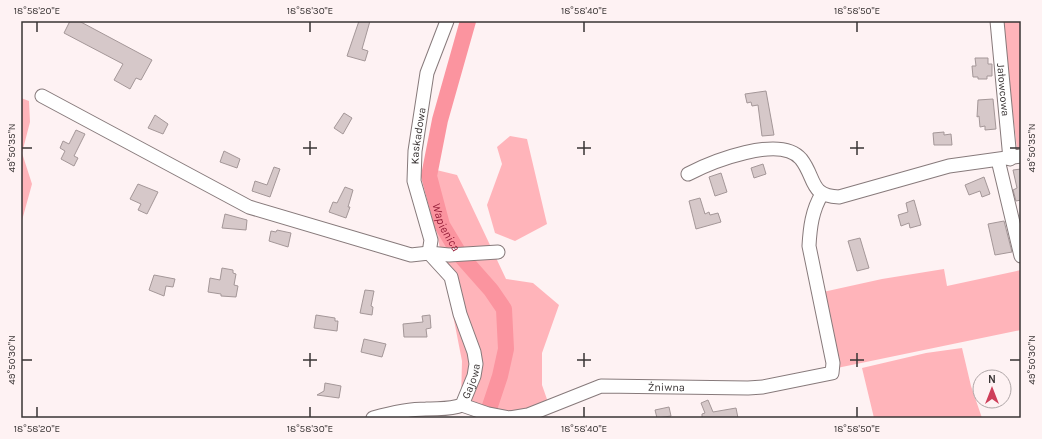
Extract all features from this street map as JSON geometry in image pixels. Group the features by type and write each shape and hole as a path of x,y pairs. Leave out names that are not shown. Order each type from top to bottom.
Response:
{"street":[{"name":"Kaskadowa","path":"429,253 431,240 414,181 415,151 427,73 447,21"},
{"name":"Jałowcowa","path":"997,21 1021,256"},
{"path":"42,96 249,207 411,255 429,253 449,255 498,252"},
{"path":"688,174 708,164 774,148 787,150 800,158 818,192 838,197 948,166 1010,159"},
{"name":"Żniwna","path":"462,405 488,414 504,417 528,415 601,386 748,388 763,387 832,373 833,363 809,246 810,230 815,204 822,194"},
{"name":"Gajowa","path":"373,418 395,411 426,408 453,409 462,405 474,376 476,364 474,352 460,314 451,277 429,253"}],"shaded area":[{"path":"1002,21 1021,21 1021,148 1017,149"},
{"path":"21,98 29,101 30,122 22,153 32,184 21,224"},
{"path":"510,136 527,139 547,224 515,241 495,233 487,205 502,164 497,147"},
{"path":"424,167 457,175 506,279 533,283 559,305 542,353 542,385 549,405 510,416 461,401 462,361"},
{"path":"944,269 947,286 1021,270 1021,330 837,368 823,292 882,279"},
{"path":"962,348 972,389 972,409 979,409 982,418 874,418 862,368 926,353"}],"building":[{"path":"70,21 79,21 152,60 141,80 136,78 130,89 114,80 123,64 64,33"},
{"path":"359,21 370,21 362,49 368,51 365,61 347,56"},
{"path":"975,58 988,58 988,64 992,64 992,76 987,76 987,79 978,79 978,77 973,77 972,66 976,66"},
{"path":"766,91 774,135 762,136 758,105 752,106 751,102 747,103 745,94"},
{"path":"993,99 996,129 985,130 985,126 980,127 979,116 977,117 978,100"},
{"path":"344,113 352,118 343,134 334,128"},
{"path":"155,115 168,124 163,134 148,128"},
{"path":"76,130 85,134 74,156 78,158 74,166 61,159 65,151 60,148 63,141 69,144"},
{"path":"944,132 944,135 951,134 952,145 934,145 933,133"},
{"path":"224,151 240,159 237,168 220,162"},
{"path":"763,164 766,174 754,178 751,168"},
{"path":"274,167 280,169 270,197 252,191 255,181 267,185"},
{"path":"1021,169 1021,200 1016,201 1013,190 1017,188 1013,170"},
{"path":"721,173 727,192 715,196 709,177"},
{"path":"984,177 990,194 982,197 980,191 969,195 965,185"},
{"path":"138,184 158,192 147,214 138,210 141,204 130,199"},
{"path":"345,187 353,190 348,207 350,207 346,218 329,212 333,202 337,203"},
{"path":"700,198 705,214 709,212 710,215 718,213 721,222 696,229 689,201"},
{"path":"914,200 921,225 910,228 909,223 901,226 898,215 908,212 906,203"},
{"path":"225,214 247,220 246,230 222,228"},
{"path":"1004,221 1012,252 995,255 988,224"},
{"path":"277,230 291,233 288,247 269,241 271,231 276,232"},
{"path":"860,238 869,268 857,271 848,241"},
{"path":"222,268 233,270 233,273 236,274 234,285 238,286 236,297 221,296 221,294 208,292 210,278 220,280"},
{"path":"154,275 175,279 173,287 166,286 164,296 149,290"},
{"path":"365,290 374,291 371,306 373,307 372,315 360,313"},
{"path":"316,315 335,318 335,321 338,321 337,331 314,328"},
{"path":"430,315 431,328 426,329 427,337 404,337 403,324 423,322 422,316"},
{"path":"364,339 386,344 382,357 361,352"},
{"path":"325,383 341,386 339,398 317,395 324,391"},
{"path":"708,400 713,412 736,408 738,418 702,418 702,414 705,413 701,403"},
{"path":"669,407 671,416 657,418 655,410"}],"waterway":[{"name":"Wapienica","path":"468,21 440,120 429,176 442,225 460,255 491,290 504,309 506,349 500,376 486,418"}]}
